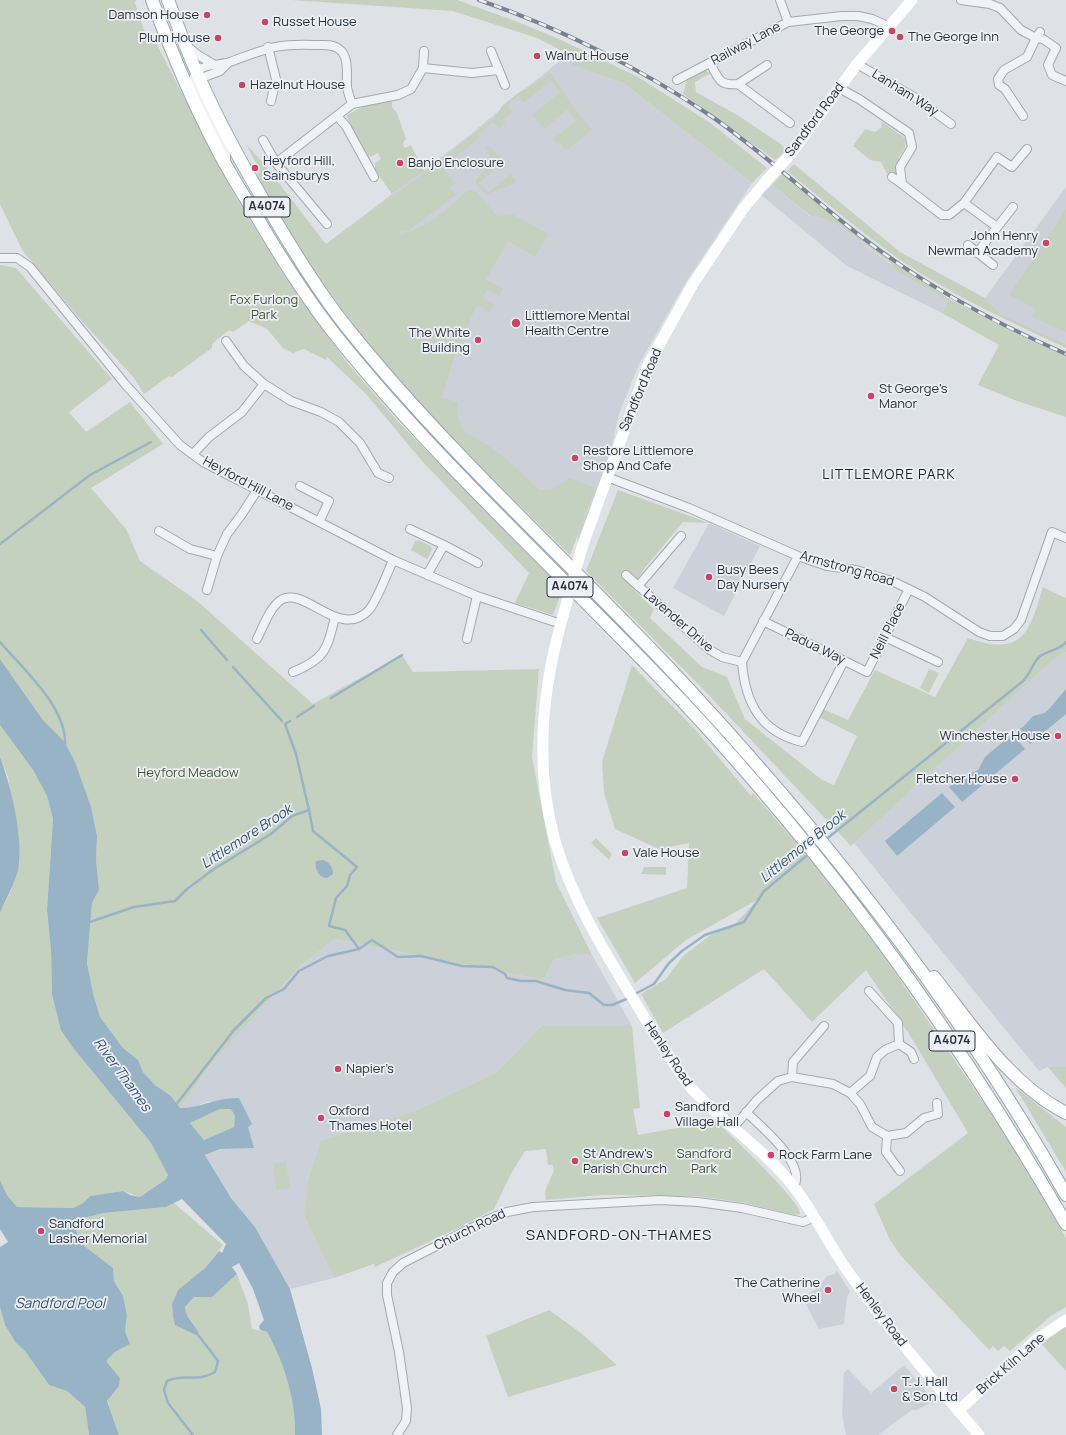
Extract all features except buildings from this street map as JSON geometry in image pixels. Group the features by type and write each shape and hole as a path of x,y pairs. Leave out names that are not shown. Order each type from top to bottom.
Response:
{"main road":[{"name":"A4074","path":"152,0 193,78 249,177 298,259 347,328 413,406 476,473 680,679 760,767 815,831 891,929 966,1035 1066,1195"},
{"name":"A4074","path":"168,0 186,45 193,78 226,166 289,270 335,335 406,419 682,701 744,770 803,840 825,867 957,1048 1037,1173 1066,1224"},
{"path":"891,929 926,966 998,1058 1038,1095 1066,1113"}],"street":[{"path":"780,0 788,22"},
{"name":"Sandford Road","path":"586,918 569,880 555,840 546,792 542,744 544,708 548,677 582,547 648,365 693,284 747,204 790,155 857,64 888,26 912,0"},
{"path":"961,0 990,4 1000,8 1008,14 1022,30 1038,35 1056,48 1048,65 1052,75 1066,81"},
{"name":"Railway Lane","path":"677,80 788,22 842,16 858,16 872,19 888,26"},
{"path":"1023,116 1005,88 999,85 998,79 1004,70 1028,57 1038,35"},
{"path":"193,78 213,64 228,63 268,47 296,44 332,45 340,49 344,55 347,69 347,88 352,104"},
{"path":"186,45 198,56 213,64"},
{"path":"268,47 276,79 271,101"},
{"path":"491,51 505,85"},
{"path":"276,163 352,104 398,95 411,89 424,68 424,52"},
{"path":"193,78 220,71 228,63"},
{"path":"710,63 721,83 727,85 738,84 767,65"},
{"name":"Lanham Way","path":"857,64 914,97 952,124"},
{"path":"424,68 472,73 499,70"},
{"path":"738,84 790,123"},
{"path":"839,88 859,99 909,134 912,147 900,167 902,184"},
{"path":"338,116 346,126 374,178"},
{"path":"263,140 276,163 327,224"},
{"path":"892,177 942,215 949,215 964,203 997,157 1012,167 1027,149"},
{"path":"964,203 997,227"},
{"path":"977,253 1013,207"},
{"path":"968,245 993,265"},
{"name":"Heyford Hill Lane","path":"0,258 17,258 30,267 126,384 180,444 203,462 393,560 427,575 477,596 562,620"},
{"path":"226,341 244,366 264,384 291,401 321,412 339,422 360,444 378,473 389,478"},
{"path":"192,454 209,437 242,412 264,384"},
{"name":"Armstrong Road","path":"608,477 688,508 798,556 827,566 856,570 892,581 925,597 979,632 990,636 1003,636 1014,629 1021,620 1052,532 1066,538"},
{"path":"300,486 329,501 319,522"},
{"path":"207,590 217,556 227,534 258,490"},
{"path":"410,529 478,563"},
{"path":"159,531 190,549 217,556"},
{"name":"Lavender Drive","path":"638,586 681,536"},
{"path":"427,575 444,546"},
{"path":"798,556 742,662 744,681 749,700 759,717 775,732 789,739 802,742 844,661"},
{"path":"257,639 275,605 282,599 294,597 335,617 350,620 359,617 369,609 393,560"},
{"name":"Lavender Drive","path":"626,575 710,650 722,657 742,662"},
{"name":"Neill Place","path":"867,672 909,589"},
{"path":"467,639 477,596"},
{"path":"293,672 311,664 320,656 328,644 335,617"},
{"name":"Padua Way","path":"763,621 867,672"},
{"path":"885,637 938,662"},
{"name":"Henley Road","path":"586,918 626,988 691,1089 767,1158 794,1187 815,1217 844,1266 877,1313 979,1435"},
{"path":"869,991 898,1024 898,1044"},
{"path":"792,1077 792,1062 824,1026"},
{"path":"898,1044 911,1052 914,1059"},
{"path":"850,1093 870,1076 877,1057 885,1050 898,1044"},
{"path":"733,1128 746,1112 778,1081 792,1077 833,1084 850,1093 860,1104 872,1127 887,1136 906,1133 924,1118 938,1114 937,1103"},
{"path":"746,1112 777,1142 790,1158 796,1182 794,1187"},
{"path":"887,1136 886,1152 900,1171"},
{"name":"Church Road","path":"397,1435 406,1421 407,1408 399,1352 387,1295 388,1283 393,1272 403,1263 487,1220 506,1212 533,1207 660,1200 698,1202 742,1208 803,1222 815,1217"},
{"name":"Brick Kiln Lane","path":"958,1411 1036,1340 1066,1320"}],"shaded area":[{"name":"Littlemore Mental Health Centre","path":"568,54 574,65 623,83 752,183 686,282 639,364 619,414 607,468 580,540 475,445 326,244 466,138"},
{"path":"772,185 811,217 816,216 840,226 892,265 893,269 948,301 942,313 847,266 761,195"},
{"name":"John Henry Newman Academy","path":"1066,187 1066,344 1001,314 985,298"},
{"path":"709,523 760,546 724,616 673,588"},
{"path":"1066,652 1066,1088 1048,1067 1039,1071 854,843 1053,660"},
{"name":"Oxford Thames Hotel","path":"335,939 544,980 554,959 578,954 592,955 632,1026 541,1026 496,1073 412,1112 304,1216 334,1278 290,1289 255,1227 231,1198 205,1155 220,1149 234,1148 210,1101 191,1108 180,1108 211,1064 301,965"},
{"path":"836,1270 850,1291 847,1297 844,1324 819,1329 802,1297 816,1289 816,1286 827,1276 835,1274"},
{"path":"904,1365 934,1401 917,1410 912,1410 878,1435 846,1435 842,1415 844,1373 848,1369 871,1393"}],"green space":[{"name":"Fox Furlong Park","path":"0,0 136,0 135,3 146,36 152,35 235,196 282,272 348,364 405,429 563,588 553,615 515,603 529,573 422,461 366,394 327,357 326,360 304,349 295,352 294,354 283,348 267,329 249,321 233,332 229,330 212,344 212,348 172,377 169,376 144,394 134,378 81,320 22,250 0,204"},
{"path":"291,0 457,0 513,20 559,39 638,77 709,122 767,168 752,183 623,83 573,65 568,54 537,38 453,11"},
{"path":"703,70 711,73 695,82 696,92 739,116 782,145 786,151 775,160 683,94 687,80"},
{"path":"551,73 572,105 592,130 566,151 560,143 558,145 553,139 576,121 567,110 544,129 532,115 560,92 551,81 524,103 518,96 507,106 512,112 503,120 506,123 499,129 493,122 477,135 479,138 443,168 455,183 450,187 456,195 408,231 399,230 399,234 417,229 436,217 468,190 477,192 497,216 512,214 549,234 535,257 508,241 486,279 503,289 499,296 487,290 482,298 494,305 490,313 478,305 474,311 454,358 442,398 458,402 459,418 462,427 466,432 499,453 539,490 549,490 570,478 596,488 570,555 462,449 404,388 340,307 282,224 270,204 257,174 260,171 246,144 264,164 326,244 440,161 495,117 503,105 518,93"},
{"path":"392,101 392,107 397,113 406,139 403,143 404,148 411,145 424,171 392,194 375,170 375,163 381,159 378,153 370,157 365,155 347,115 362,107"},
{"path":"882,122 904,137 906,143 905,148 898,158 901,160 895,175 887,174 881,162 870,160 853,146 865,129 875,132 881,128"},
{"path":"489,145 504,162 479,183 488,193 511,174 517,182 494,191 487,196 476,183 476,179 483,172 490,154 485,148"},
{"path":"794,164 900,252 985,298 1001,314 1066,344 1066,348 1010,322 920,273 852,224 787,171"},
{"path":"782,174 949,299 1033,342 1066,354 1066,417 1017,401 978,385 999,345 942,313 948,301 893,269 892,264 840,226 816,216 812,217 772,185"},
{"path":"1066,209 1066,332 1031,317 1036,309 1009,295"},
{"name":"Heyford Meadow","path":"0,265 16,268 112,379 69,412 86,432 130,402 163,444 91,488 126,529 140,561 196,600 313,704 402,655 413,672 539,669 532,757 556,882 592,955 578,954 554,959 544,980 335,939 301,965 211,1064 180,1108 170,1095 155,1085 143,1072 138,1060 123,1048 100,1017 87,963 92,903 99,890 96,860 97,836 64,741 43,720 0,659"},
{"path":"618,490 709,523 683,522 644,569 632,588 654,609 650,618 702,667 727,677 745,719 822,780 834,785 857,736 819,717 823,709 848,720 875,670 935,697 968,638 1001,645 1012,642 1021,637 1028,628 1033,617 1043,587 1065,598 1066,597 1066,652 1053,660 851,846 703,689 586,571"},
{"path":"418,540 431,546 432,550 427,559 411,550 415,541"},
{"path":"632,665 692,726 751,796 753,793 814,863 884,956 1013,1146 1066,1238 1066,1307 1051,1316 1010,1351 1004,1346 998,1351 993,1346 989,1350 901,1256 890,1240 874,1204 968,1133 911,1037 866,970 812,1022 764,969 663,1033 641,994 666,979 683,956 709,936 735,924 757,900 686,940 635,983 597,918 687,888 689,843 659,849 615,829 604,793 602,762"},
{"path":"929,669 939,673 929,693 920,688"},
{"path":"0,725 33,770 47,796 53,819 47,910 51,951 52,994 74,1049 151,1143 167,1172 168,1176 166,1179 140,1197 123,1191 90,1196 83,1203 73,1208 17,1207 7,1195 0,1180 0,913 11,891 19,846 8,777 0,757"},
{"path":"596,838 612,854 609,860 591,843"},
{"path":"644,867 666,867 666,875 641,874"},
{"name":"Sandford Park","path":"541,1026 632,1026 640,1108 633,1109 638,1135 716,1121 778,1183 798,1208 800,1214 794,1215 740,1202 697,1196 602,1195 546,1200 545,1191 554,1170 553,1165 548,1165 546,1149 525,1151 511,1174 494,1209 467,1224 375,1267 374,1264 334,1278 304,1216 308,1181 321,1141 412,1112 496,1073"},
{"path":"1048,1067 1066,1067 1066,1088"},
{"path":"1015,1087 1066,1127 1066,1172"},
{"path":"220,1109 231,1109 235,1116 234,1127 204,1140 190,1123"},
{"path":"286,1162 290,1188 276,1190 273,1164"},
{"path":"174,1203 223,1245 205,1268 178,1290 172,1304 173,1317 176,1325 200,1337 197,1329 187,1315 185,1307 194,1297 212,1297 237,1274 248,1304 252,1329 267,1332 284,1368 291,1395 295,1422 295,1435 119,1435 107,1400 119,1386 120,1378 106,1361 115,1352 130,1344 125,1331 127,1315 123,1296 114,1281 112,1268 79,1242 74,1219 104,1213 166,1207"},
{"path":"0,1307 5,1325 16,1343 25,1351 49,1385 67,1391 85,1407 89,1435 0,1435"},
{"path":"549,1310 581,1333 617,1365 508,1397 486,1336"},
{"path":"1066,1325 1066,1371 1039,1341"}],"water":[{"path":"0,659 43,720 64,741 75,762 91,807 97,836 96,860 99,890 92,903 87,963 100,1017 123,1048 138,1060 143,1072 155,1085 170,1095 180,1108 187,1108 224,1099 239,1098 252,1124 248,1127 254,1148 220,1149 205,1155 231,1198 255,1227 290,1289 312,1368 321,1409 322,1435 295,1435 295,1422 291,1395 284,1369 267,1332 260,1330 259,1326 264,1320 253,1289 239,1263 232,1267 237,1274 212,1297 194,1297 185,1307 187,1315 197,1329 200,1337 175,1325 172,1304 178,1290 205,1268 219,1251 222,1253 226,1244 182,1199 166,1207 104,1213 74,1220 79,1242 113,1268 114,1281 123,1296 127,1315 125,1331 130,1344 115,1352 106,1361 120,1378 119,1386 107,1401 119,1435 89,1435 85,1407 67,1391 49,1385 25,1351 16,1343 5,1325 0,1307 0,1247 8,1242 0,1229 0,1180 7,1195 17,1207 73,1208 83,1203 90,1196 123,1191 130,1195 140,1197 166,1179 168,1175 151,1143 74,1049 61,1030 52,994 51,951 47,910 53,819 47,796 33,770 0,725","holes":["220,1109 231,1109 235,1116 234,1127 204,1140 190,1123"]},
{"path":"1066,689 1066,714 1030,744 1017,730 1023,727 1033,716 1044,713 1049,709"},
{"path":"1014,736 1025,749 962,802 949,787 961,777 978,770 985,757 1004,741"},
{"path":"0,757 12,797 18,828 19,857 16,876 0,913"},
{"path":"942,793 955,807 897,856 885,841"},
{"path":"323,860 330,865 333,871 333,874 327,878 324,878 319,874 316,867 316,861"}],"waterway":[{"path":"0,544 90,475 151,442"},
{"path":"201,630 227,660"},
{"path":"0,642 42,689 51,703 59,717 64,731 65,745"},
{"name":"Littlemore Brook","path":"824,841 1023,681 1039,657 1060,647 1066,642"},
{"path":"331,698 402,655"},
{"path":"233,667 282,721"},
{"path":"297,717 314,706"},
{"path":"290,721 285,724 296,754 309,810"},
{"name":"Littlemore Brook","path":"87,923 134,907 175,901 187,889 214,869 271,834 292,816 309,810 313,831 357,867 350,875 347,886 336,898 329,926 345,930 359,949 372,940 398,957 421,956 462,966 493,967 505,974 507,978 521,981 536,981 565,990 589,993 604,1005 612,1005 629,998"},
{"name":"Littlemore Brook","path":"635,994 654,984 669,963 682,951 705,935 744,922 764,891 810,853"},
{"path":"175,1106 234,1030 266,998 284,989 299,971 328,956 359,949"},
{"path":"193,1435 168,1403 164,1390 167,1381 180,1378 203,1377 215,1372 218,1361 199,1336"}],"railway":[{"path":"479,0 569,36 599,50 657,82 711,116 730,130 859,235 908,270 985,315 1066,354"}],"place":[{"name":"Damson House","path":"207,15"},
{"name":"Russet House","path":"265,22"},
{"name":"The George","path":"892,31"},
{"name":"The George Inn","path":"900,37"},
{"name":"Plum House","path":"218,38"},
{"name":"Walnut House","path":"537,56"},
{"name":"Hazelnut House","path":"242,85"},
{"name":"Banjo Enclosure","path":"400,163"},
{"name":"Heyford Hill, Sainsburys","path":"255,168"},
{"name":"John Henry Newman Academy","path":"1046,243"},
{"name":"Littlemore Mental Health Centre","path":"516,323"},
{"name":"The White Building","path":"478,340"},
{"name":"St George's Manor","path":"871,396"},
{"name":"Restore Littlemore Shop And Cafe","path":"575,458"},
{"name":"Busy Bees Day Nursery","path":"709,577"},
{"name":"Winchester House","path":"1058,736"},
{"name":"Fletcher House","path":"1015,779"},
{"name":"Vale House","path":"625,853"},
{"name":"Napier’s","path":"338,1069"},
{"name":"Sandford Village Hall","path":"667,1114"},
{"name":"Oxford Thames Hotel","path":"321,1118"},
{"name":"Rock Farm Lane","path":"771,1155"},
{"name":"St Andrew's Parish Church","path":"575,1161"},
{"name":"Sandford Lasher Memorial","path":"41,1231"},
{"name":"The Catherine Wheel","path":"828,1290"},
{"name":"T. J. Hall & Son Ltd","path":"894,1389"}],"district":[{"name":"LITTLEMORE PARK","path":"889,475"},
{"name":"SANDFORD-ON-THAMES","path":"619,1236"}],"water label":[{"name":"River Thames","path":"122,1075"},
{"name":"Sandford Pool","path":"60,1304"}]}
